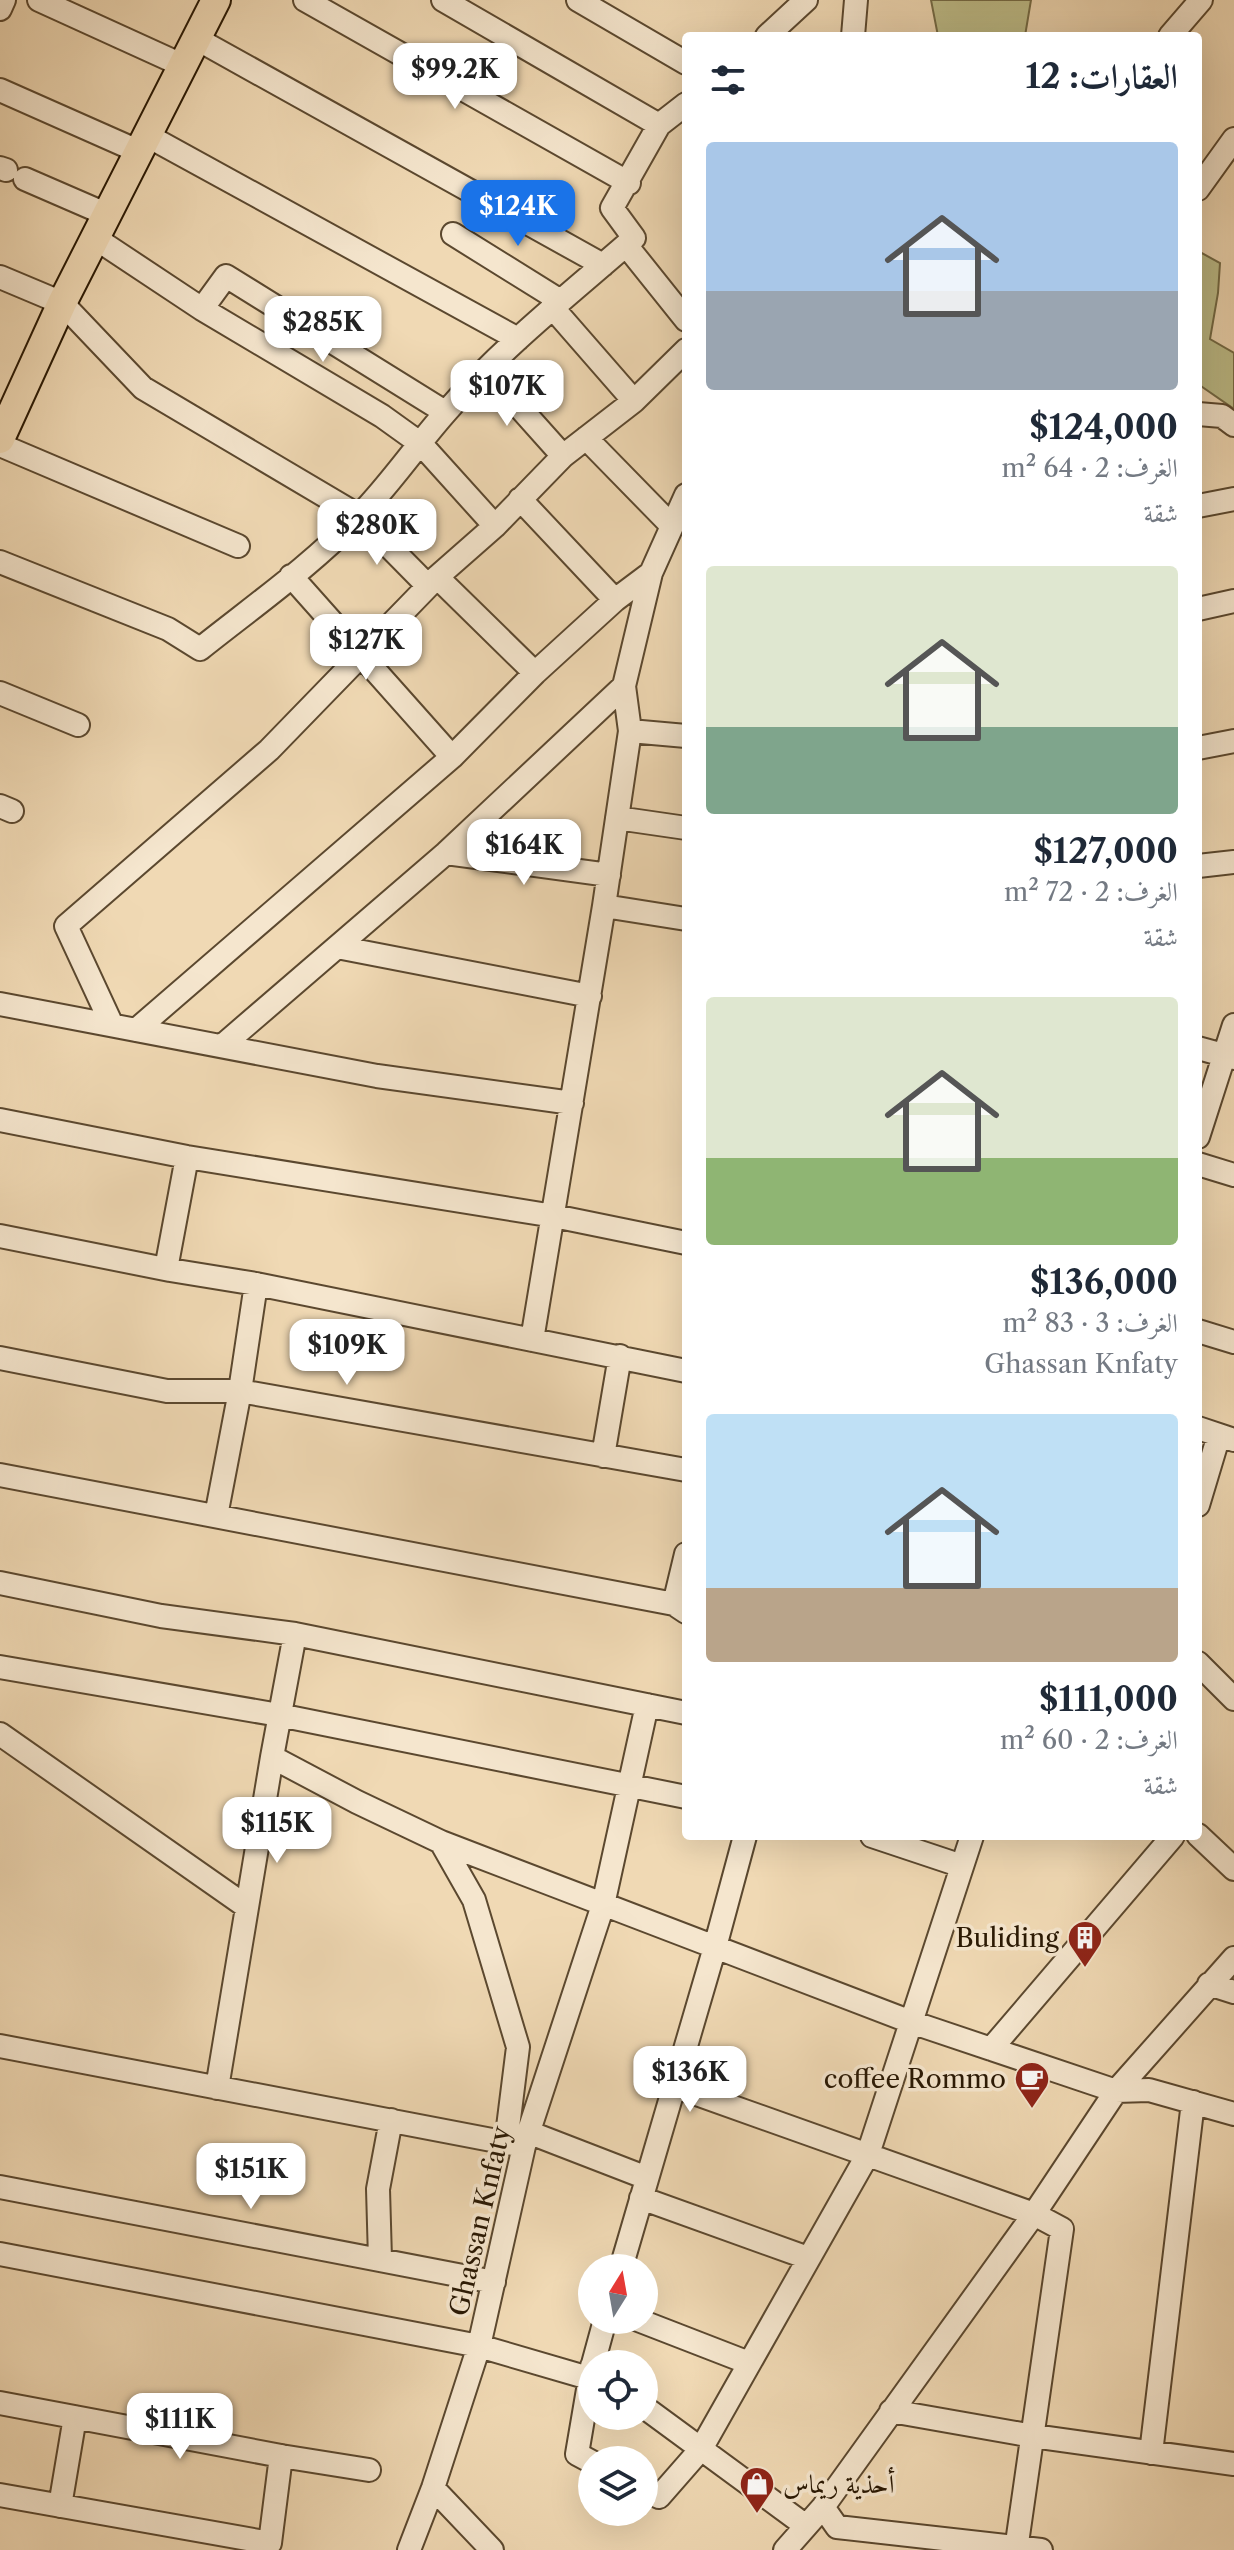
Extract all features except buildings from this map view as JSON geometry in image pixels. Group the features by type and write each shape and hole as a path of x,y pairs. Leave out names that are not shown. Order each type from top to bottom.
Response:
{"main road":[{"path":"0,442 62,303 216,0"}],"street":[{"path":"0,9 4,0"},
{"path":"305,0 629,183"},
{"path":"443,0 659,125"},
{"path":"578,0 682,61"},
{"path":"778,31 806,0"},
{"path":"853,32 856,0"},
{"path":"1173,32 1201,0"},
{"path":"49,2 184,66"},
{"path":"197,39 603,265"},
{"path":"0,90 144,144 518,339"},
{"path":"0,562 168,629 200,649 359,516 445,412 486,370 556,304 634,238 612,208 629,183 659,125 682,107"},
{"path":"1202,183 1234,139"},
{"path":"10,172 101,226 202,309 382,416 421,444 495,526"},
{"path":"453,234 556,304 634,401"},
{"path":"626,245 682,315"},
{"path":"202,309 226,276 445,412"},
{"path":"0,277 62,303 143,388 359,516 535,673"},
{"path":"112,1025 66,926 269,750 433,581 495,526 563,456 634,401 682,354"},
{"path":"486,370 563,456"},
{"path":"1202,414 1222,416 1234,425"},
{"path":"586,438 672,526"},
{"path":"0,442 238,546"},
{"path":"520,499 615,600"},
{"path":"1202,505 1234,499"},
{"path":"532,1340 590,996 630,731 624,686 651,573 682,504"},
{"path":"136,1030 452,757 535,673 615,600 651,573"},
{"path":"291,576 452,757"},
{"path":"1202,608 1234,601"},
{"path":"222,1046 446,853 624,686"},
{"path":"0,693 78,725"},
{"path":"630,731 682,736"},
{"path":"1202,747 1234,741"},
{"path":"617,818 682,827"},
{"path":"446,853 609,875"},
{"path":"1202,866 1234,862"},
{"path":"604,906 682,918"},
{"path":"337,947 590,996"},
{"path":"0,1004 377,1076 572,1103"},
{"path":"1202,1127 1230,1056 1234,1025"},
{"path":"1202,1049 1230,1056"},
{"path":"0,1120 187,1157 554,1216 682,1242"},
{"path":"166,1269 187,1157"},
{"path":"1202,1165 1234,1175"},
{"path":"0,1236 682,1370"},
{"path":"216,1516 240,1391 256,1284"},
{"path":"1202,1332 1234,1342"},
{"path":"603,1456 620,1356"},
{"path":"0,1358 167,1391 240,1391 682,1469"},
{"path":"1202,1490 1217,1434"},
{"path":"0,1475 680,1608"},
{"path":"0,1583 161,1616 295,1634 682,1712"},
{"path":"217,2088 295,1634"},
{"path":"0,1667 279,1715 682,1796"},
{"path":"1202,1667 1234,1699"},
{"name":"Ghassan Knfaty","path":"409,2550 433,2488 479,2346 494,2282 519,2140 603,1905 647,1705"},
{"path":"0,1734 247,1907"},
{"path":"272,1757 441,1842 911,2022 1116,2091 1149,2090 1234,2114"},
{"path":"1202,1839 1234,1869"},
{"path":"625,2254 744,1840"},
{"path":"884,1840 962,1866"},
{"path":"658,2496 701,2449 868,2154 971,1840"},
{"path":"991,2049 1170,1840"},
{"path":"441,1842 474,1900 518,2047 519,2140"},
{"path":"785,2550 823,2507 1034,2214 1116,2091 1234,1958"},
{"path":"1209,1984 1234,1992"},
{"path":"0,2046 391,2120 519,2140 644,2188 808,2258"},
{"path":"674,2086 1034,2214 1062,2229 1016,2548"},
{"path":"1151,2453 1193,2102"},
{"path":"380,2259 378,2189 391,2120"},
{"path":"0,2187 494,2282"},
{"path":"0,2254 479,2346 578,2369"},
{"path":"658,2328 749,2363"},
{"path":"0,2403 369,2470"},
{"path":"891,2411 1033,2436 1234,2464"},
{"path":"60,2506 75,2417"},
{"path":"658,2417 806,2526"},
{"path":"0,2495 270,2543 281,2456"},
{"path":"433,2488 492,2550"},
{"path":"823,2507 837,2527 1041,2550"}],"green space":[{"path":"931,0 1031,0 1026,32 937,32"},
{"path":"1202,253 1220,263 1210,339 1234,353 1234,409 1202,387"}],"place":[{"name":"Buliding","path":"1085,1969"},
{"name":"coffee Rommo","path":"1032,2110"},
{"name":"أحذية ريماس","path":"757,2515"}]}
